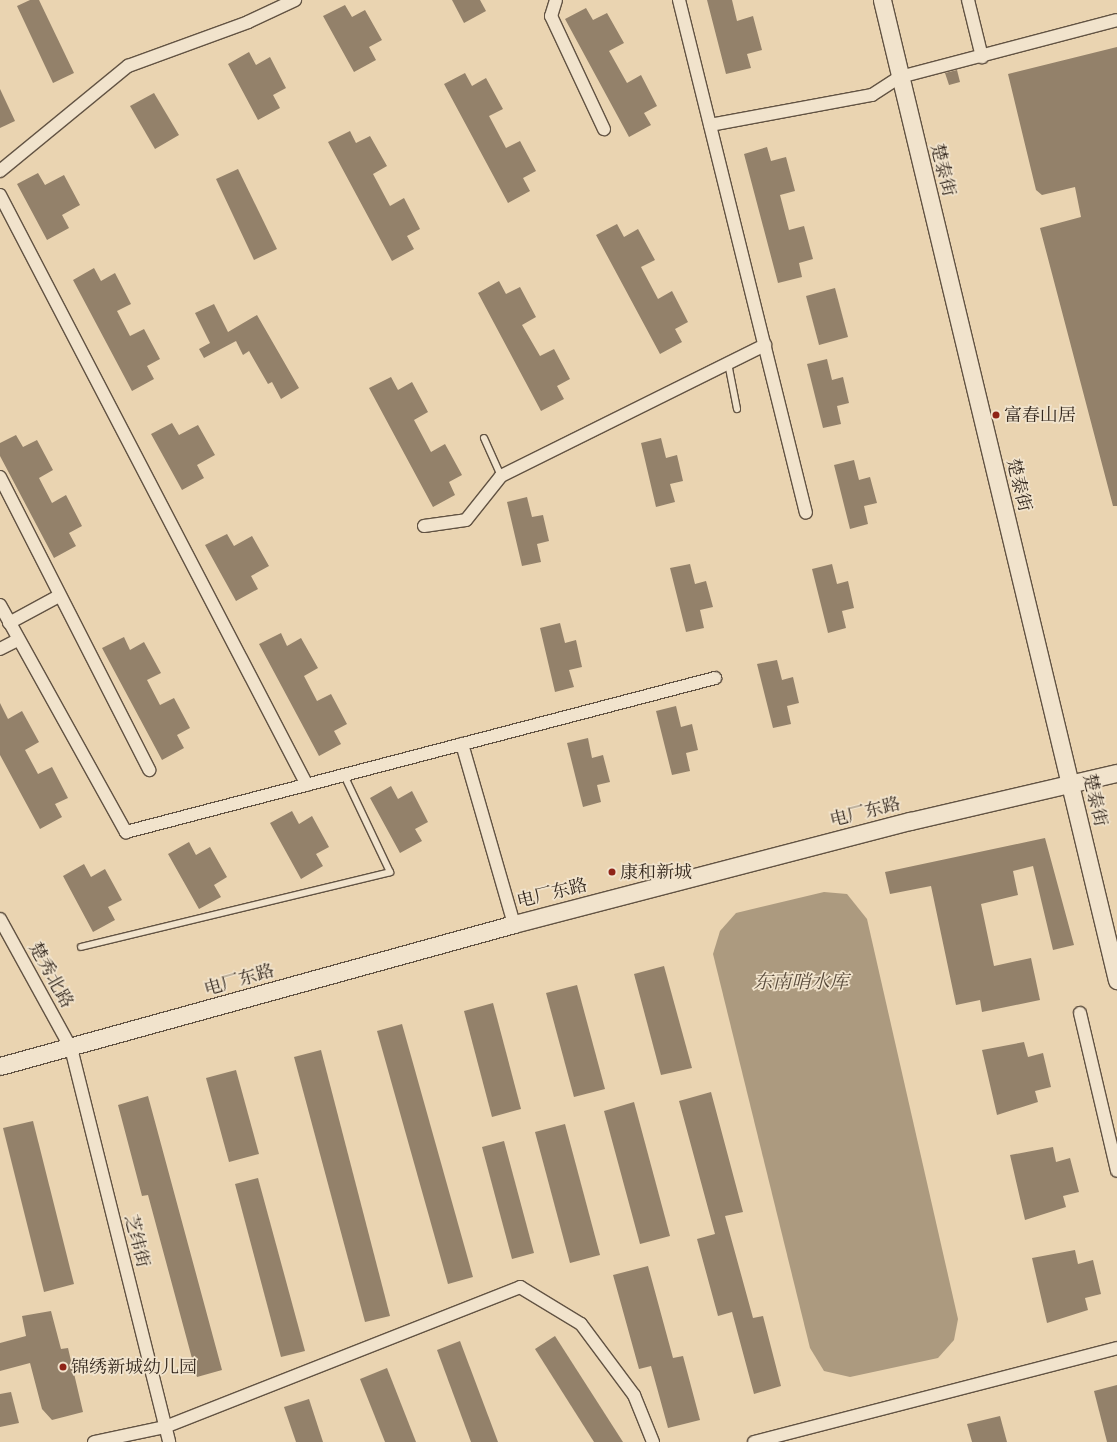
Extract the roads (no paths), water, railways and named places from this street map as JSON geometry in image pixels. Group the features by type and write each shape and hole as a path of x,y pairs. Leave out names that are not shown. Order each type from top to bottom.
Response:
{"street":[{"path":"0,171 128,66 248,22 295,0"},
{"path":"556,0 551,16 604,129"},
{"path":"679,0 806,513"},
{"name":"楚泰街","path":"882,0 1117,980"},
{"path":"968,0 982,57"},
{"path":"710,125 872,95 900,77 982,57 1117,20"},
{"path":"0,195 307,785"},
{"path":"424,526 466,520 502,476 765,345"},
{"path":"0,477 59,596 149,770"},
{"path":"9,624 59,596"},
{"path":"0,605 9,624 126,832 715,678"},
{"path":"0,649 18,640"},
{"path":"462,744 514,924"},
{"name":"电厂东路","path":"0,1066 71,1048 514,924 910,821 1117,773"},
{"name":"楚秀北路","path":"0,919 71,1048"},
{"path":"1080,1012 1117,1171"},
{"name":"芝纬街","path":"71,1048 169,1442"},
{"path":"94,1442 165,1427 520,1287 581,1324 634,1395 653,1442"},
{"path":"754,1442 1117,1348"}],"lane":[{"path":"728,364 737,409"},
{"path":"484,438 502,476"},
{"path":"81,947 390,872 344,775"}],"water":[{"name":"东南哨水库","path":"824,892 847,894 867,919 958,1319 954,1340 938,1358 850,1377 824,1371 810,1348 713,954 720,931 736,913"}],"place":[{"name":"富春山居","path":"996,415"},
{"name":"康和新城","path":"612,872"},
{"name":"锦绣新城幼儿园","path":"63,1367"}]}
